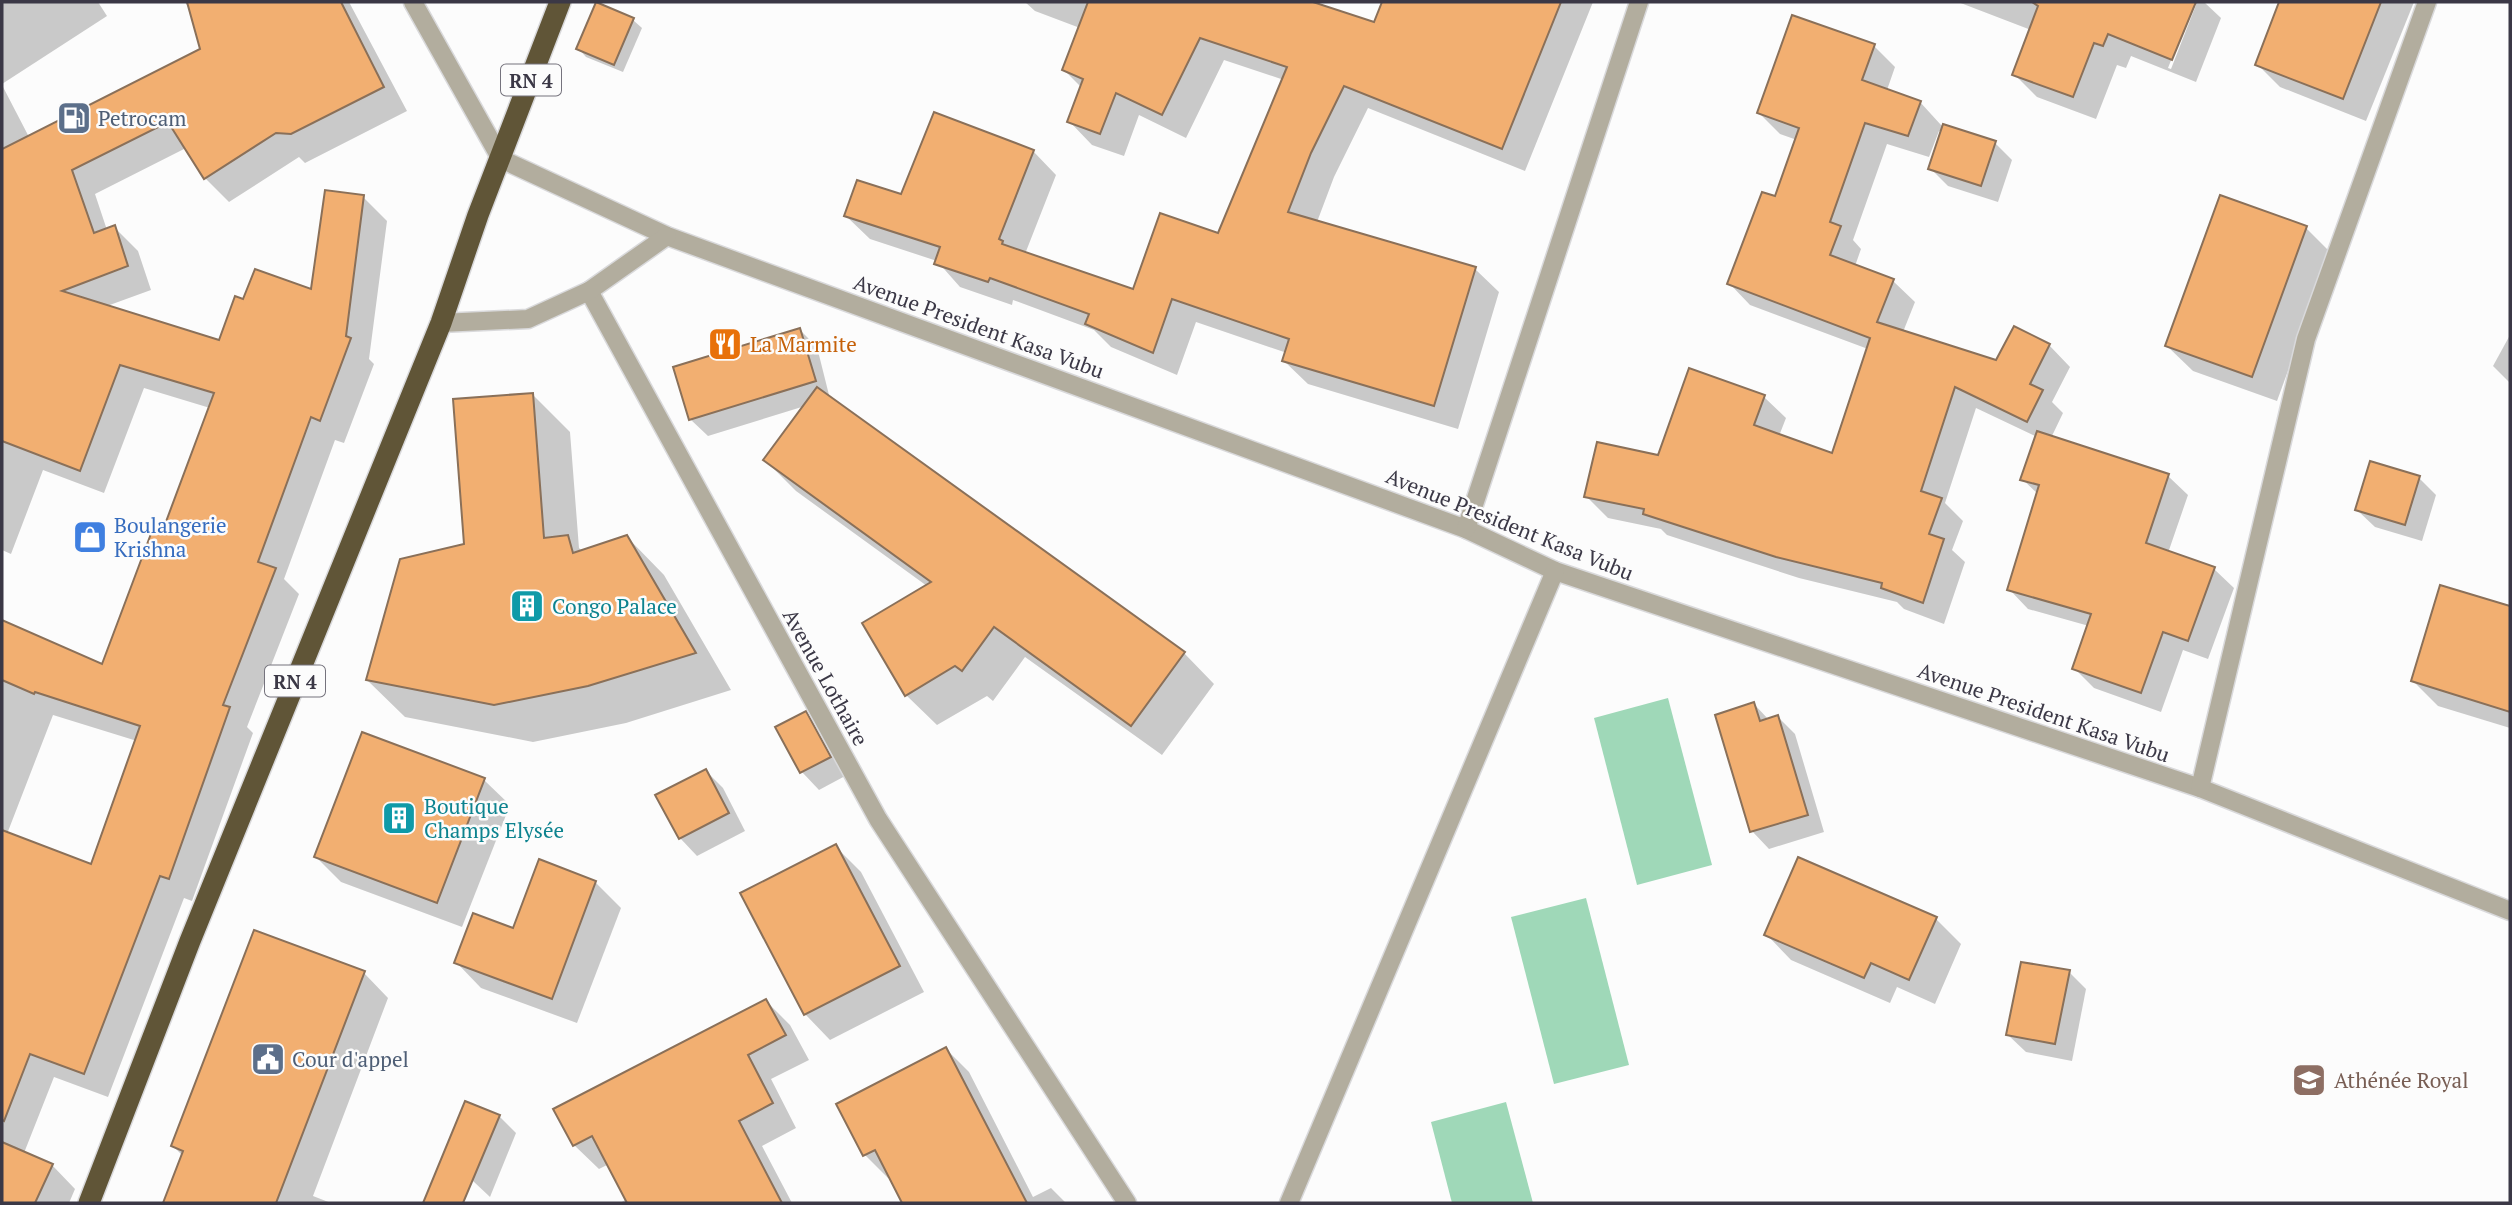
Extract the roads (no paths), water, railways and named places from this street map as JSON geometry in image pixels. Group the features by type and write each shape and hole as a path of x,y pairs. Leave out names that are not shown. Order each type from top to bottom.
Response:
{"highway":[{"name":"RN 4","path":"89,1203 190,941 441,323 560,2"}],"street":[{"path":"413,2 501,159"},
{"path":"1466,529 1639,2"},
{"path":"2200,788 2306,339 2427,2"},
{"name":"Avenue President Kasa Vubu","path":"501,159 667,236 1466,529 1555,571 2200,788 2510,911"},
{"path":"441,323 528,319 589,291 667,236"},
{"name":"Avenue Lothaire","path":"589,291 878,819 1126,1203"},
{"path":"1289,1203 1555,571"}],"place":[{"name":"Petrocam","path":"74,118"},
{"name":"La Marmite","path":"725,344"},
{"name":"Boulangerie Krishna","path":"90,537"},
{"name":"Congo Palace","path":"527,606"},
{"name":"Boutique Champs Elysée","path":"399,818"},
{"name":"Cour d'appel","path":"268,1059"},
{"name":"Athénée Royal","path":"2309,1080"}]}
